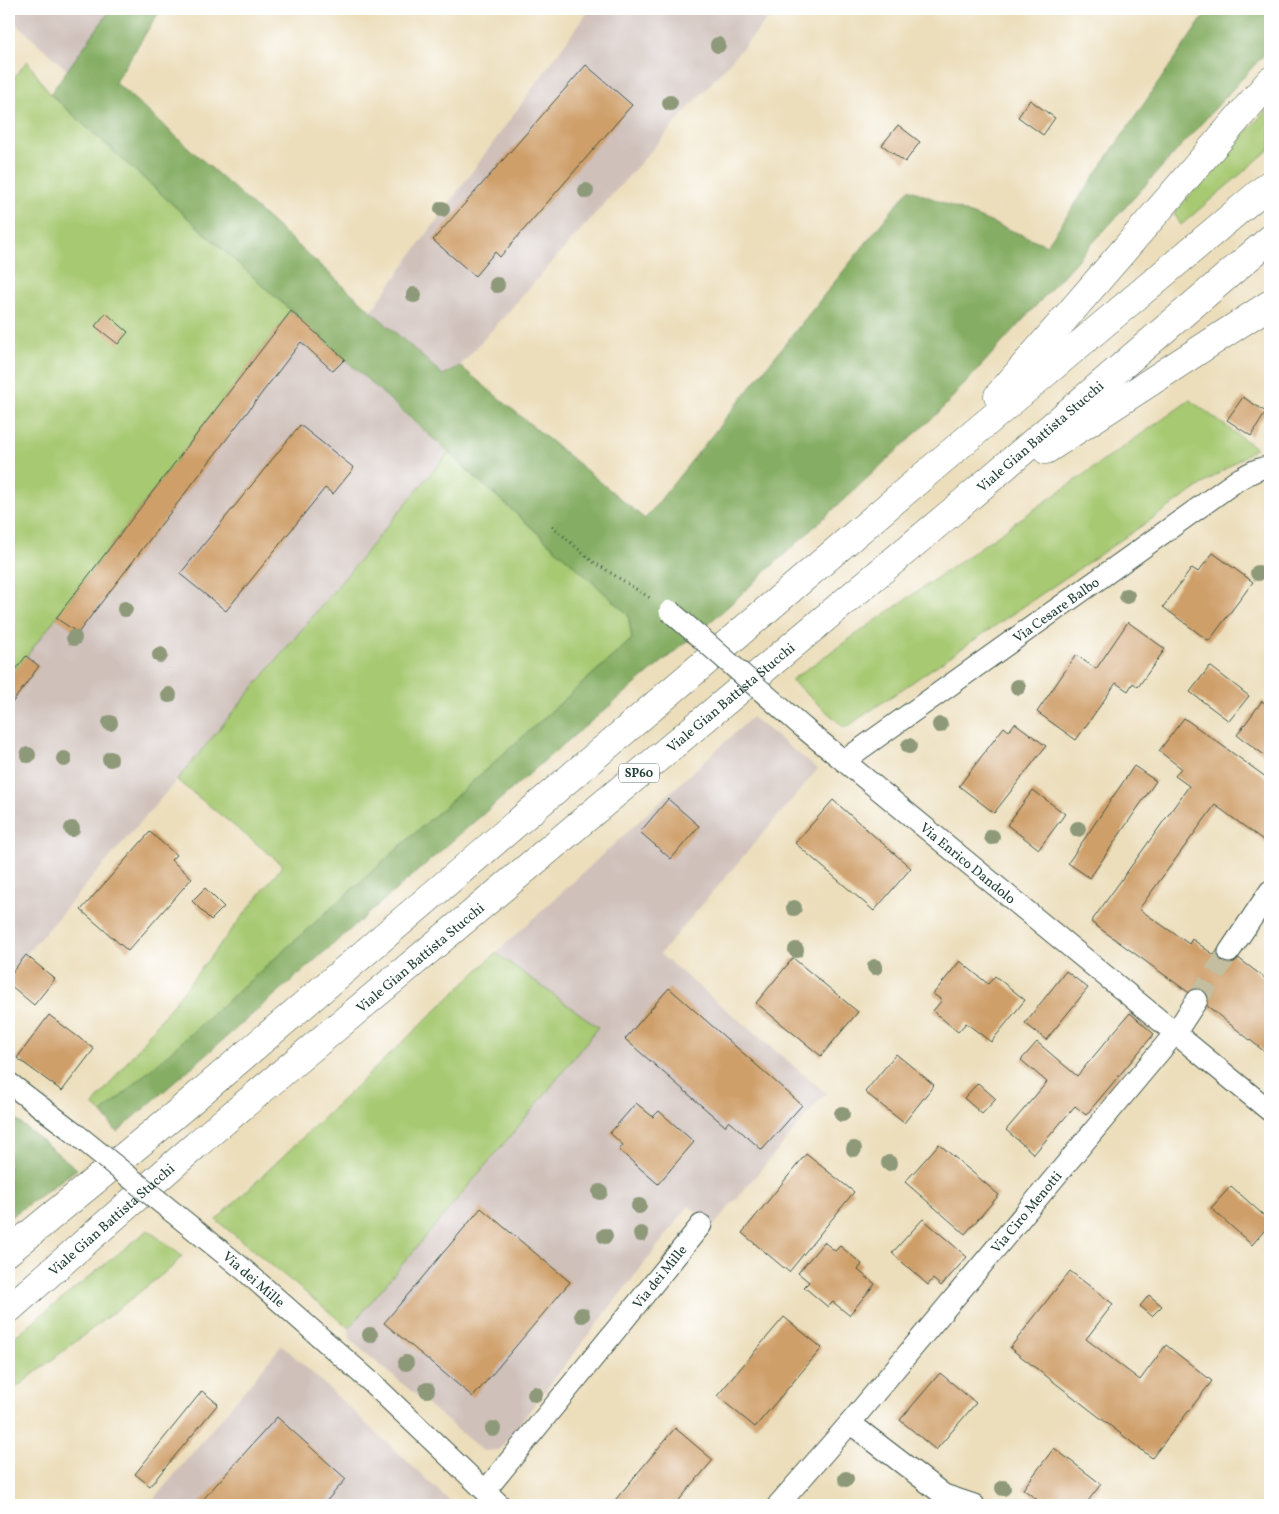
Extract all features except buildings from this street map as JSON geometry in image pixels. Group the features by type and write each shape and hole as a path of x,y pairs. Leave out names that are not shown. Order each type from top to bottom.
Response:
{"highway":[{"path":"942,461 1270,81"},
{"path":"9,1251 184,1107 1270,184"},
{"name":"Viale Gian Battista Stucchi","path":"9,1309 204,1139 953,511 1270,240"},
{"path":"953,511 1270,304"}],"street":[{"name":"Via Cesare Balbo","path":"845,760 1239,479 1270,467"},
{"name":"Via Enrico Dandolo","path":"670,611 805,729 1270,1111"},
{"path":"1229,952 1270,891"},
{"name":"Via Ciro Menotti","path":"778,1505 850,1423 1176,1032 1197,1000"},
{"name":"Via dei Mille","path":"9,1083 71,1130 242,1268 372,1383 500,1505"},
{"name":"Via dei Mille","path":"486,1490 700,1225"},
{"path":"850,1423 944,1495 974,1505"}],"path":[{"path":"552,526 592,560 670,611"}],"shaded area":[{"path":"9,9 111,9 67,70 9,17"},
{"path":"590,9 777,9 460,366 444,376 371,311"},
{"path":"291,311 448,453 177,780 9,974 9,679"},
{"path":"752,717 818,769 660,954 826,1093 714,1225 689,1206 499,1450 483,1451 350,1340 349,1328 538,1103 598,1027 496,953"},
{"path":"282,1345 454,1505 149,1505"}],"green space":[{"path":"111,9 161,9 115,82 443,375 460,366 645,519 909,189 1047,245 1209,9 1270,9 1270,48 941,410 723,611 558,749 117,1132 102,1113 632,639 628,614 50,94"},
{"path":"27,61 50,94 291,311 9,679 9,84"},
{"path":"1270,106 1270,149 1181,225 1174,213"},
{"path":"1190,400 1256,448 845,728 791,680"},
{"path":"448,453 628,614 632,639 102,1113 93,1105 283,865 177,780"},
{"path":"496,953 598,1027 538,1103 349,1328 216,1220"},
{"path":"9,1114 77,1169 9,1218"},
{"path":"148,1230 182,1256 172,1267 9,1393 9,1341"}],"tunnel":[{"path":"1197,1000 1229,952"}]}
